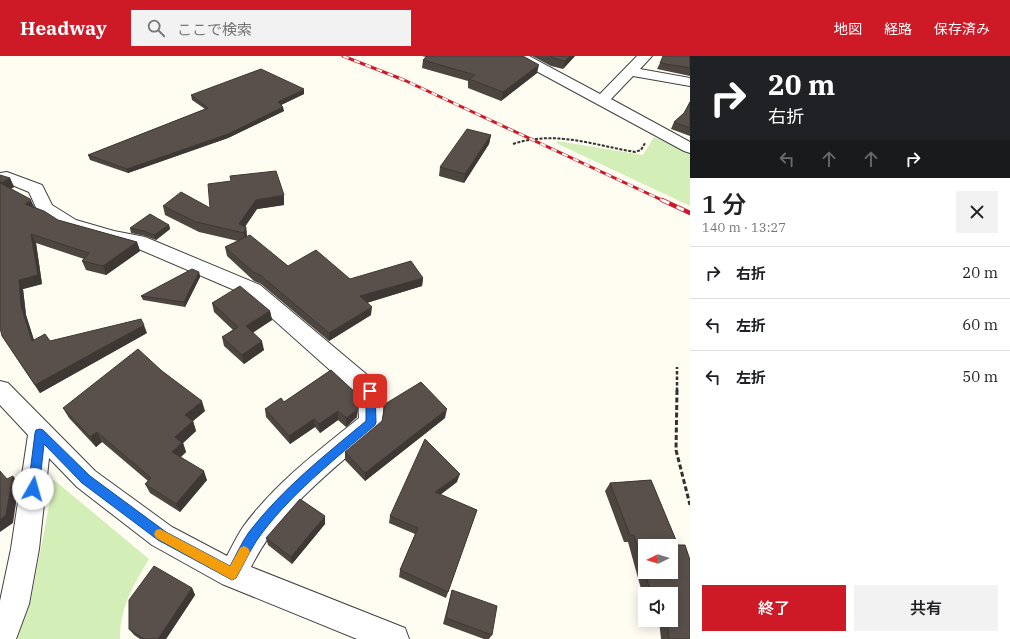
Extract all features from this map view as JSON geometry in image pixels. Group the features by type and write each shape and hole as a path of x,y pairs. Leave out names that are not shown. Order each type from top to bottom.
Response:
{"street":[{"path":"518,56 690,148"},
{"path":"602,100 645,56"},
{"path":"630,72 690,82"},
{"path":"0,178 7,178 36,189 44,208 69,224 138,241 253,290 370,391 371,422 318,467 274,510 252,537 232,574"},
{"path":"0,390 86,479 162,536 232,574 394,639"},
{"path":"1,639 14,604 25,549 40,433"}],"path":[{"path":"513,144 531,138 551,137 635,152 642,150 652,128"},
{"path":"677,367 676,450 690,505"}],"green space":[{"path":"654,137 690,153 690,206 556,143 557,141 643,155"},
{"path":"54,480 149,559 128,597 122,617 120,639 17,639 31,600 51,495 50,484"}],"building":[{"path":"427,56 523,56 539,65 503,92 469,79 475,75 423,60"},
{"path":"550,56 570,56 565,61"},
{"path":"663,56 690,56 690,68 660,63"},
{"path":"261,69 304,89 278,102 283,107 228,134 127,169 88,155 208,108 191,95"},
{"path":"690,102 690,128 674,122 684,113"},
{"path":"467,129 491,135 465,174 440,167"},
{"path":"276,171 284,195 256,200 239,224 246,227 244,233 196,222 163,206 181,192 210,208 208,184 231,181 230,176"},
{"path":"0,175 10,178 0,183"},
{"path":"0,183 30,199 31,201 25,204 44,211 58,220 137,242 103,266 82,261 89,253 31,234 38,275 19,280 21,306 32,341 45,334 50,341 141,319 144,325 35,385 2,336 0,328"},
{"path":"150,214 169,225 154,235 130,228"},
{"path":"250,235 288,266 316,250 350,279 411,261 423,278 360,296 372,307 329,333 260,275 253,272 225,247"},
{"path":"192,269 199,272 184,302 141,296"},
{"path":"240,286 270,311 246,326 262,341 242,355 222,337 238,327 212,303"},
{"path":"138,349 162,371 202,401 185,415 193,421 175,437 182,443 172,452 204,471 176,504 145,484 151,478 97,432 90,437 63,408"},
{"path":"331,370 357,394 358,409 346,418 338,411 319,424 314,419 289,436 265,409 281,398 284,402"},
{"path":"421,382 447,409 365,473 345,452 382,421 385,404"},
{"path":"425,439 460,474 435,492 477,510 448,592 400,570 418,528 390,516"},
{"path":"0,471 7,479 13,476 6,515 0,520"},
{"path":"651,480 676,539 638,539 638,549 634,535 630,535 610,483"},
{"path":"300,499 325,516 291,557 266,538"},
{"path":"678,545 685,545 690,560 690,639 669,639 668,627 678,627 678,587 649,587 647,579 678,579"},
{"path":"154,566 192,588 158,639 144,639 129,629 129,600"},
{"path":"452,590 497,606 492,635 446,618"}],"railway":[{"path":"343,56 404,80 664,201"},
{"path":"662,200 690,213"}],"slow traffic":[{"path":"160,534 232,574 244,552"}],"route":[{"path":"33,489 40,433 86,479 162,536 232,574 252,537 274,510 318,467 371,422 370,391"}]}
